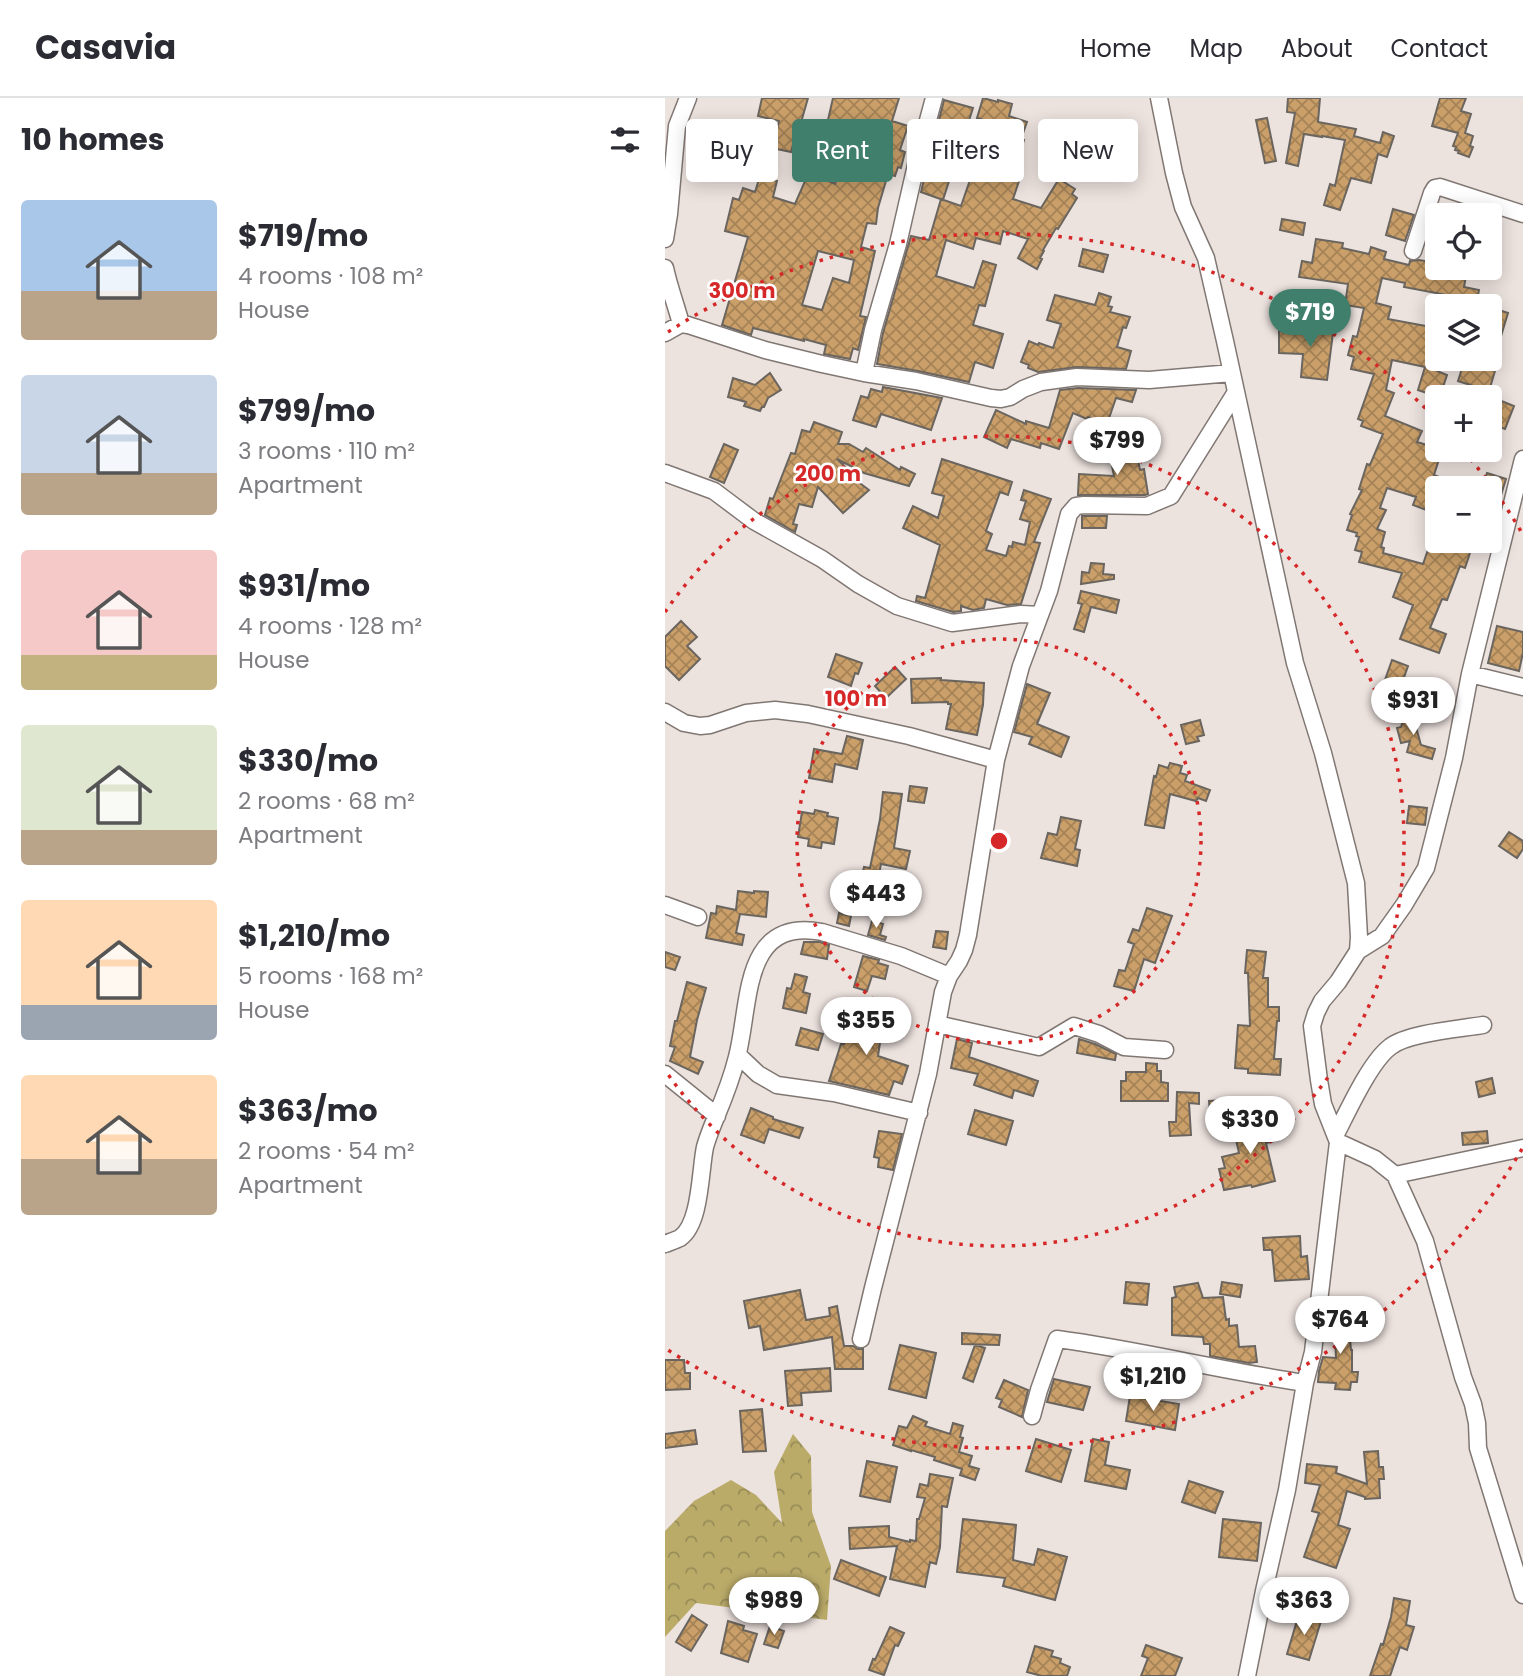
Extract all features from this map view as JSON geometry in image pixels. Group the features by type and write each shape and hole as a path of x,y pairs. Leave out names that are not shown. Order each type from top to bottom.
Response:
{"street":[{"path":"665,239 677,126 688,98"},
{"path":"865,373 873,330 898,244 934,98"},
{"path":"1159,98 1183,207 1206,258 1295,663 1356,883 1358,951"},
{"path":"1413,251 1435,188 1440,187 1523,214"},
{"path":"665,268 681,324"},
{"path":"665,333 681,324 765,350 865,373 903,378 1001,399 1041,382 1077,377 1149,380 1232,373"},
{"path":"861,1339 929,1074 943,992 959,961 968,935 996,760 1021,666 1049,591 1069,514 1076,506 1147,506 1171,496 1236,391"},
{"path":"1523,459 1426,868 1383,936 1358,951 1322,1001 1313,1026 1323,1104 1337,1138 1375,1159 1395,1175 1425,1241 1473,1404 1478,1448 1523,1595"},
{"path":"665,473 714,491 754,521 823,559 858,584 897,606 951,623 1021,614 1040,615"},
{"path":"1470,674 1523,687"},
{"path":"665,712 684,723 699,726 746,713 775,710 808,714 909,736 996,760"},
{"path":"665,905 698,916"},
{"path":"665,1244 680,1238 691,1225 708,1135 738,1055 746,1004 757,962 765,947 779,935 792,931 822,932 901,956 949,976"},
{"path":"937,1024 1039,1047 1074,1026 1099,1034 1123,1047 1165,1050"},
{"path":"1247,1676 1313,1352 1337,1138 1374,1065 1390,1046 1411,1038 1483,1024"},
{"path":"738,1055 758,1074 777,1085 834,1093 919,1113"},
{"path":"665,1073 717,1115"},
{"path":"1395,1175 1523,1148"},
{"path":"1033,1416 1057,1339 1149,1353 1305,1383"}],"green space":[{"path":"793,1434 811,1456 812,1512 831,1566 827,1620 696,1603 665,1637 665,1531 694,1501 731,1480 756,1495 782,1523 774,1472"}],"building":[{"path":"762,98 808,98 802,119 792,119 791,152 778,149 778,119 758,116"},
{"path":"833,98 899,98 893,119 828,119"},
{"path":"983,98 1012,104 1009,116 1018,119 980,119 977,118"},
{"path":"1288,98 1320,98 1318,122 1356,129 1354,136 1380,143 1383,132 1394,136 1387,157 1378,154 1371,183 1351,178 1340,210 1324,205 1330,184 1335,186 1345,140 1304,134 1298,166 1286,163 1295,113 1287,112"},
{"path":"1440,98 1466,98 1461,111 1471,114 1465,133 1473,136 1469,157 1458,153 1453,146 1458,133 1432,126"},
{"path":"944,100 973,108 969,119 939,119"},
{"path":"1267,118 1276,161 1265,163 1256,120"},
{"path":"893,121 907,126 900,150 905,152 901,168 898,167 895,176"},
{"path":"758,182 777,182 773,197 795,204 805,182 886,182 876,224 867,223 861,247 875,251 860,316 866,317 858,350 853,348 850,359 824,354 826,345 804,339 753,328 751,335 722,325 748,237 725,231 733,198 739,200 743,188 755,192","holes":["818,251 854,260 849,283 833,278 822,310 802,305"]},
{"path":"923,182 949,182 943,200 921,192"},
{"path":"969,182 1019,182 1013,199 1041,208 1057,182 1064,182 1075,189 1072,194 1077,198 1043,250 1037,269 1018,258 1028,239 1003,231 1000,244 976,238 973,249 946,240 936,276 974,288 983,261 996,265 985,306 979,305 973,325 1003,334 993,368 975,362 969,382 877,364 883,333 911,236 929,240 941,199 961,206"},
{"path":"1393,209 1414,215 1405,241 1386,235"},
{"path":"1282,219 1305,223 1303,235 1280,230"},
{"path":"1316,239 1343,243 1342,248 1369,254 1371,247 1386,252 1384,259 1409,265 1410,261 1425,261 1425,280 1465,280 1464,287 1479,290 1478,294 1441,294 1404,287 1405,283 1382,278 1376,303 1391,307 1388,319 1425,326 1425,367 1392,360 1386,390 1394,393 1385,416 1422,431 1417,442 1425,444 1425,462 1438,462 1434,475 1436,476 1425,476 1425,510 1413,505 1416,497 1387,488 1380,508 1386,510 1377,529 1385,532 1381,547 1384,548 1383,553 1423,564 1427,553 1470,553 1465,568 1460,566 1447,600 1442,599 1430,628 1446,634 1439,653 1400,639 1413,605 1393,597 1402,573 1359,562 1362,552 1355,550 1359,537 1356,536 1357,533 1347,530 1352,515 1350,514 1362,490 1359,489 1367,464 1370,465 1383,434 1361,426 1363,421 1358,419 1374,374 1351,369 1354,357 1348,355 1353,336 1357,337 1364,308 1345,305 1348,284 1299,277 1302,261 1312,263"},
{"path":"1083,249 1108,255 1103,272 1079,266"},
{"path":"1099,293 1111,297 1108,306 1112,307 1110,312 1130,317 1126,328 1123,327 1117,347 1131,351 1126,369 1077,367 1038,372 1021,362 1029,341 1053,348 1061,324 1047,320 1055,295 1095,305"},
{"path":"1502,311 1508,313 1502,333"},
{"path":"1308,322 1334,325 1327,380 1301,377 1303,354 1279,353 1279,331 1307,332"},
{"path":"1425,367 1425,371 1437,371 1447,375 1444,385 1425,385 1425,392 1418,390"},
{"path":"1461,371 1495,371 1491,385 1470,385 1458,381"},
{"path":"770,373 781,390 768,398 760,411 744,406 746,402 728,397 733,378 755,385"},
{"path":"883,387 942,398 931,430 881,414 876,427 853,420 861,396 868,398 871,389 882,392"},
{"path":"1060,390 1136,390 1132,402 1116,398 1107,424 1073,413 1059,449 1041,443 1040,448 1011,439 1007,448 984,437 996,410 1026,424 1026,421 1049,428"},
{"path":"1502,401 1514,406 1505,429 1502,428"},
{"path":"814,422 842,432 838,444 849,444 863,452 866,448 900,470 901,467 915,474 909,486 864,473 837,459 869,490 843,513 818,487 812,507 799,504 793,524 797,525 795,532 765,515 791,453 795,454 802,430 810,432"},
{"path":"724,444 738,450 724,483 710,477"},
{"path":"1135,446 1140,470 1144,469 1148,494 1078,495 1079,474 1114,476 1109,451"},
{"path":"942,459 1012,482 1008,495 1000,492 986,531 992,534 986,550 1006,556 1013,542 1025,545 1030,522 1020,519 1026,501 1021,500 1024,490 1051,499 1034,542 1040,543 1021,604 1007,605 986,599 984,608 973,610 961,606 961,611 953,612 916,601 917,596 925,598 940,545 903,528 913,506 938,518 944,496 932,493"},
{"path":"1082,516 1107,516 1106,528 1082,528"},
{"path":"1091,563 1104,564 1103,574 1114,575 1114,579 1081,584 1082,572 1089,573"},
{"path":"1081,591 1119,600 1116,613 1091,607 1084,632 1074,629 1082,604 1078,603"},
{"path":"681,621 697,637 687,646 700,659 679,680 665,666 665,637"},
{"path":"1497,626 1523,632 1523,653 1519,671 1488,663"},
{"path":"836,654 862,663 851,686 828,677"},
{"path":"1392,660 1408,666 1401,686 1385,680"},
{"path":"895,667 906,679 886,698 875,686"},
{"path":"941,678 984,683 977,735 946,729 951,704 948,702 912,703 911,679"},
{"path":"1027,684 1050,693 1037,724 1069,737 1061,757 1029,744 1032,737 1014,732"},
{"path":"1409,702 1421,745 1435,749 1432,759 1407,752 1410,741 1401,743 1397,728 1401,727"},
{"path":"1200,720 1204,735 1197,737 1199,741 1186,744 1181,725"},
{"path":"847,736 863,740 857,769 835,764 832,782 809,778 814,749 842,754"},
{"path":"1170,763 1182,766 1180,773 1187,775 1185,781 1210,790 1206,801 1170,794 1164,828 1145,825 1154,776 1156,777 1159,765 1168,768"},
{"path":"910,786 927,788 924,803 908,801"},
{"path":"883,792 902,794 894,848 910,851 906,869 881,864 877,884 861,881 864,867 870,868"},
{"path":"1409,806 1427,808 1425,825 1407,823"},
{"path":"815,810 838,818 834,844 822,842 821,848 808,846 809,839 798,837 802,812 814,814"},
{"path":"1061,817 1081,821 1075,849 1080,850 1077,866 1041,858 1048,833 1057,835"},
{"path":"1509,832 1523,841 1523,849 1517,858 1499,846"},
{"path":"738,891 768,892 766,917 740,914 736,933 744,935 742,945 706,938 711,913 716,914 717,906 736,910"},
{"path":"1147,908 1172,916 1155,963 1144,959 1134,991 1114,986 1119,970 1125,971 1134,944 1128,942 1133,929 1139,931"},
{"path":"839,913 851,916 849,926 837,923"},
{"path":"872,921 883,924 880,935 886,937 885,940 868,935"},
{"path":"936,931 948,932 946,949 933,947"},
{"path":"804,942 829,945 827,959 801,954"},
{"path":"1247,950 1266,952 1263,978 1268,978 1268,1007 1279,1007 1274,1059 1281,1059 1280,1075 1248,1073 1248,1069 1235,1068 1238,1025 1250,1026 1248,973 1245,973"},
{"path":"665,952 680,957 675,970 665,967"},
{"path":"863,956 879,960 878,963 888,966 885,979 872,976 867,991 854,987"},
{"path":"795,974 807,977 803,992 810,994 806,1013 783,1008 787,988 791,989"},
{"path":"687,982 706,988 690,1057 703,1062 698,1074 670,1061 675,1047 670,1046 675,1021"},
{"path":"849,1013 884,1016 878,1056 908,1066 902,1084 894,1081 889,1095 829,1081 841,1044 844,1044"},
{"path":"801,1028 823,1034 818,1050 796,1045"},
{"path":"957,1039 972,1043 969,1057 1038,1081 1033,1096 1014,1090 1012,1098 974,1085 978,1074 951,1068"},
{"path":"1079,1039 1116,1054 1115,1060 1077,1053"},
{"path":"1146,1063 1157,1064 1157,1071 1161,1071 1161,1082 1168,1083 1168,1101 1121,1101 1121,1081 1126,1081 1126,1072 1146,1072"},
{"path":"1492,1078 1495,1093 1479,1097 1476,1082"},
{"path":"1177,1092 1199,1093 1199,1104 1189,1103 1191,1135 1170,1136 1169,1122 1176,1122"},
{"path":"1226,1100 1227,1111 1210,1113 1209,1101"},
{"path":"751,1108 773,1119 803,1128 799,1138 769,1129 764,1143 741,1135"},
{"path":"975,1110 1013,1121 1006,1145 968,1134"},
{"path":"1274,1117 1279,1140 1266,1143 1275,1181 1224,1190 1219,1169 1225,1168 1222,1157 1239,1153 1233,1126"},
{"path":"879,1131 902,1134 893,1170 878,1167 879,1158 874,1157"},
{"path":"1487,1131 1488,1143 1463,1145 1462,1133"},
{"path":"1300,1236 1301,1257 1307,1256 1309,1279 1275,1281 1272,1250 1264,1250 1263,1238"},
{"path":"1126,1282 1149,1284 1147,1305 1124,1303"},
{"path":"1222,1282 1242,1285 1240,1297 1220,1294"},
{"path":"1198,1283 1203,1298 1223,1297 1229,1326 1237,1325 1239,1347 1255,1346 1257,1362 1210,1356 1210,1344 1204,1344 1203,1337 1172,1335 1172,1298 1176,1297 1174,1287"},
{"path":"800,1290 806,1320 830,1316 829,1308 837,1306 844,1346 863,1349 863,1369 835,1369 832,1337 764,1350 760,1326 749,1328 744,1301"},
{"path":"1350,1311 1355,1326 1349,1327 1352,1372 1358,1372 1357,1382 1351,1382 1350,1390 1335,1389 1336,1383 1318,1382 1319,1371 1323,1357 1336,1358 1334,1314"},
{"path":"962,1333 1000,1335 999,1345 962,1344"},
{"path":"900,1345 936,1353 926,1398 889,1389"},
{"path":"975,1345 985,1348 973,1382 963,1378"},
{"path":"665,1360 684,1360 685,1373 690,1373 690,1389 665,1390"},
{"path":"830,1368 831,1391 801,1393 802,1405 788,1406 785,1371"},
{"path":"1054,1379 1090,1387 1083,1410 1047,1402"},
{"path":"1004,1380 1028,1390 1022,1417 999,1407 1002,1400 996,1398"},
{"path":"1130,1396 1179,1404 1175,1430 1126,1421"},
{"path":"762,1409 766,1451 743,1452 740,1411"},
{"path":"913,1416 927,1422 925,1426 950,1434 953,1423 963,1426 959,1452 972,1456 969,1466 979,1469 975,1480 960,1475 962,1469 934,1460 935,1457 893,1445 899,1426 907,1428"},
{"path":"695,1430 697,1444 665,1448 665,1434"},
{"path":"1036,1439 1071,1450 1061,1482 1026,1471"},
{"path":"1093,1439 1109,1442 1105,1465 1130,1470 1126,1489 1085,1481"},
{"path":"1378,1451 1379,1467 1383,1467 1384,1479 1379,1479 1380,1498 1365,1499 1347,1491 1338,1525 1350,1529 1336,1568 1304,1557 1319,1513 1312,1511 1320,1485 1305,1483 1307,1464 1337,1467 1336,1473 1367,1484 1364,1452"},
{"path":"867,1461 897,1467 890,1502 860,1496"},
{"path":"930,1474 953,1478 947,1507 942,1506 940,1547 936,1564 930,1562 925,1587 890,1579 897,1546 850,1549 849,1528 889,1526 889,1537 916,1541 917,1519 925,1498 917,1497 920,1484 928,1486"},
{"path":"1189,1481 1223,1492 1215,1513 1182,1502"},
{"path":"963,1519 1016,1525 1013,1560 1034,1565 1038,1549 1067,1557 1055,1600 1003,1586 1005,1578 957,1572"},
{"path":"1223,1519 1261,1523 1257,1561 1219,1557"},
{"path":"841,1560 886,1577 879,1596 834,1579"},
{"path":"1394,1598 1410,1601 1406,1625 1414,1627 1407,1650 1400,1647 1390,1676 1370,1676 1381,1644 1383,1645"},
{"path":"1299,1614 1321,1621 1309,1660 1287,1654"},
{"path":"692,1615 707,1625 691,1651 676,1642"},
{"path":"728,1621 757,1634 748,1662 721,1653"},
{"path":"770,1626 784,1631 778,1648 764,1644"},
{"path":"890,1627 904,1633 898,1646 895,1645 884,1675 869,1670"},
{"path":"1146,1645 1182,1658 1175,1676 1141,1676 1148,1658 1142,1656"},
{"path":"1035,1646 1053,1651 1051,1656 1061,1659 1060,1663 1070,1667 1067,1676 1042,1676 1027,1672"}]}
